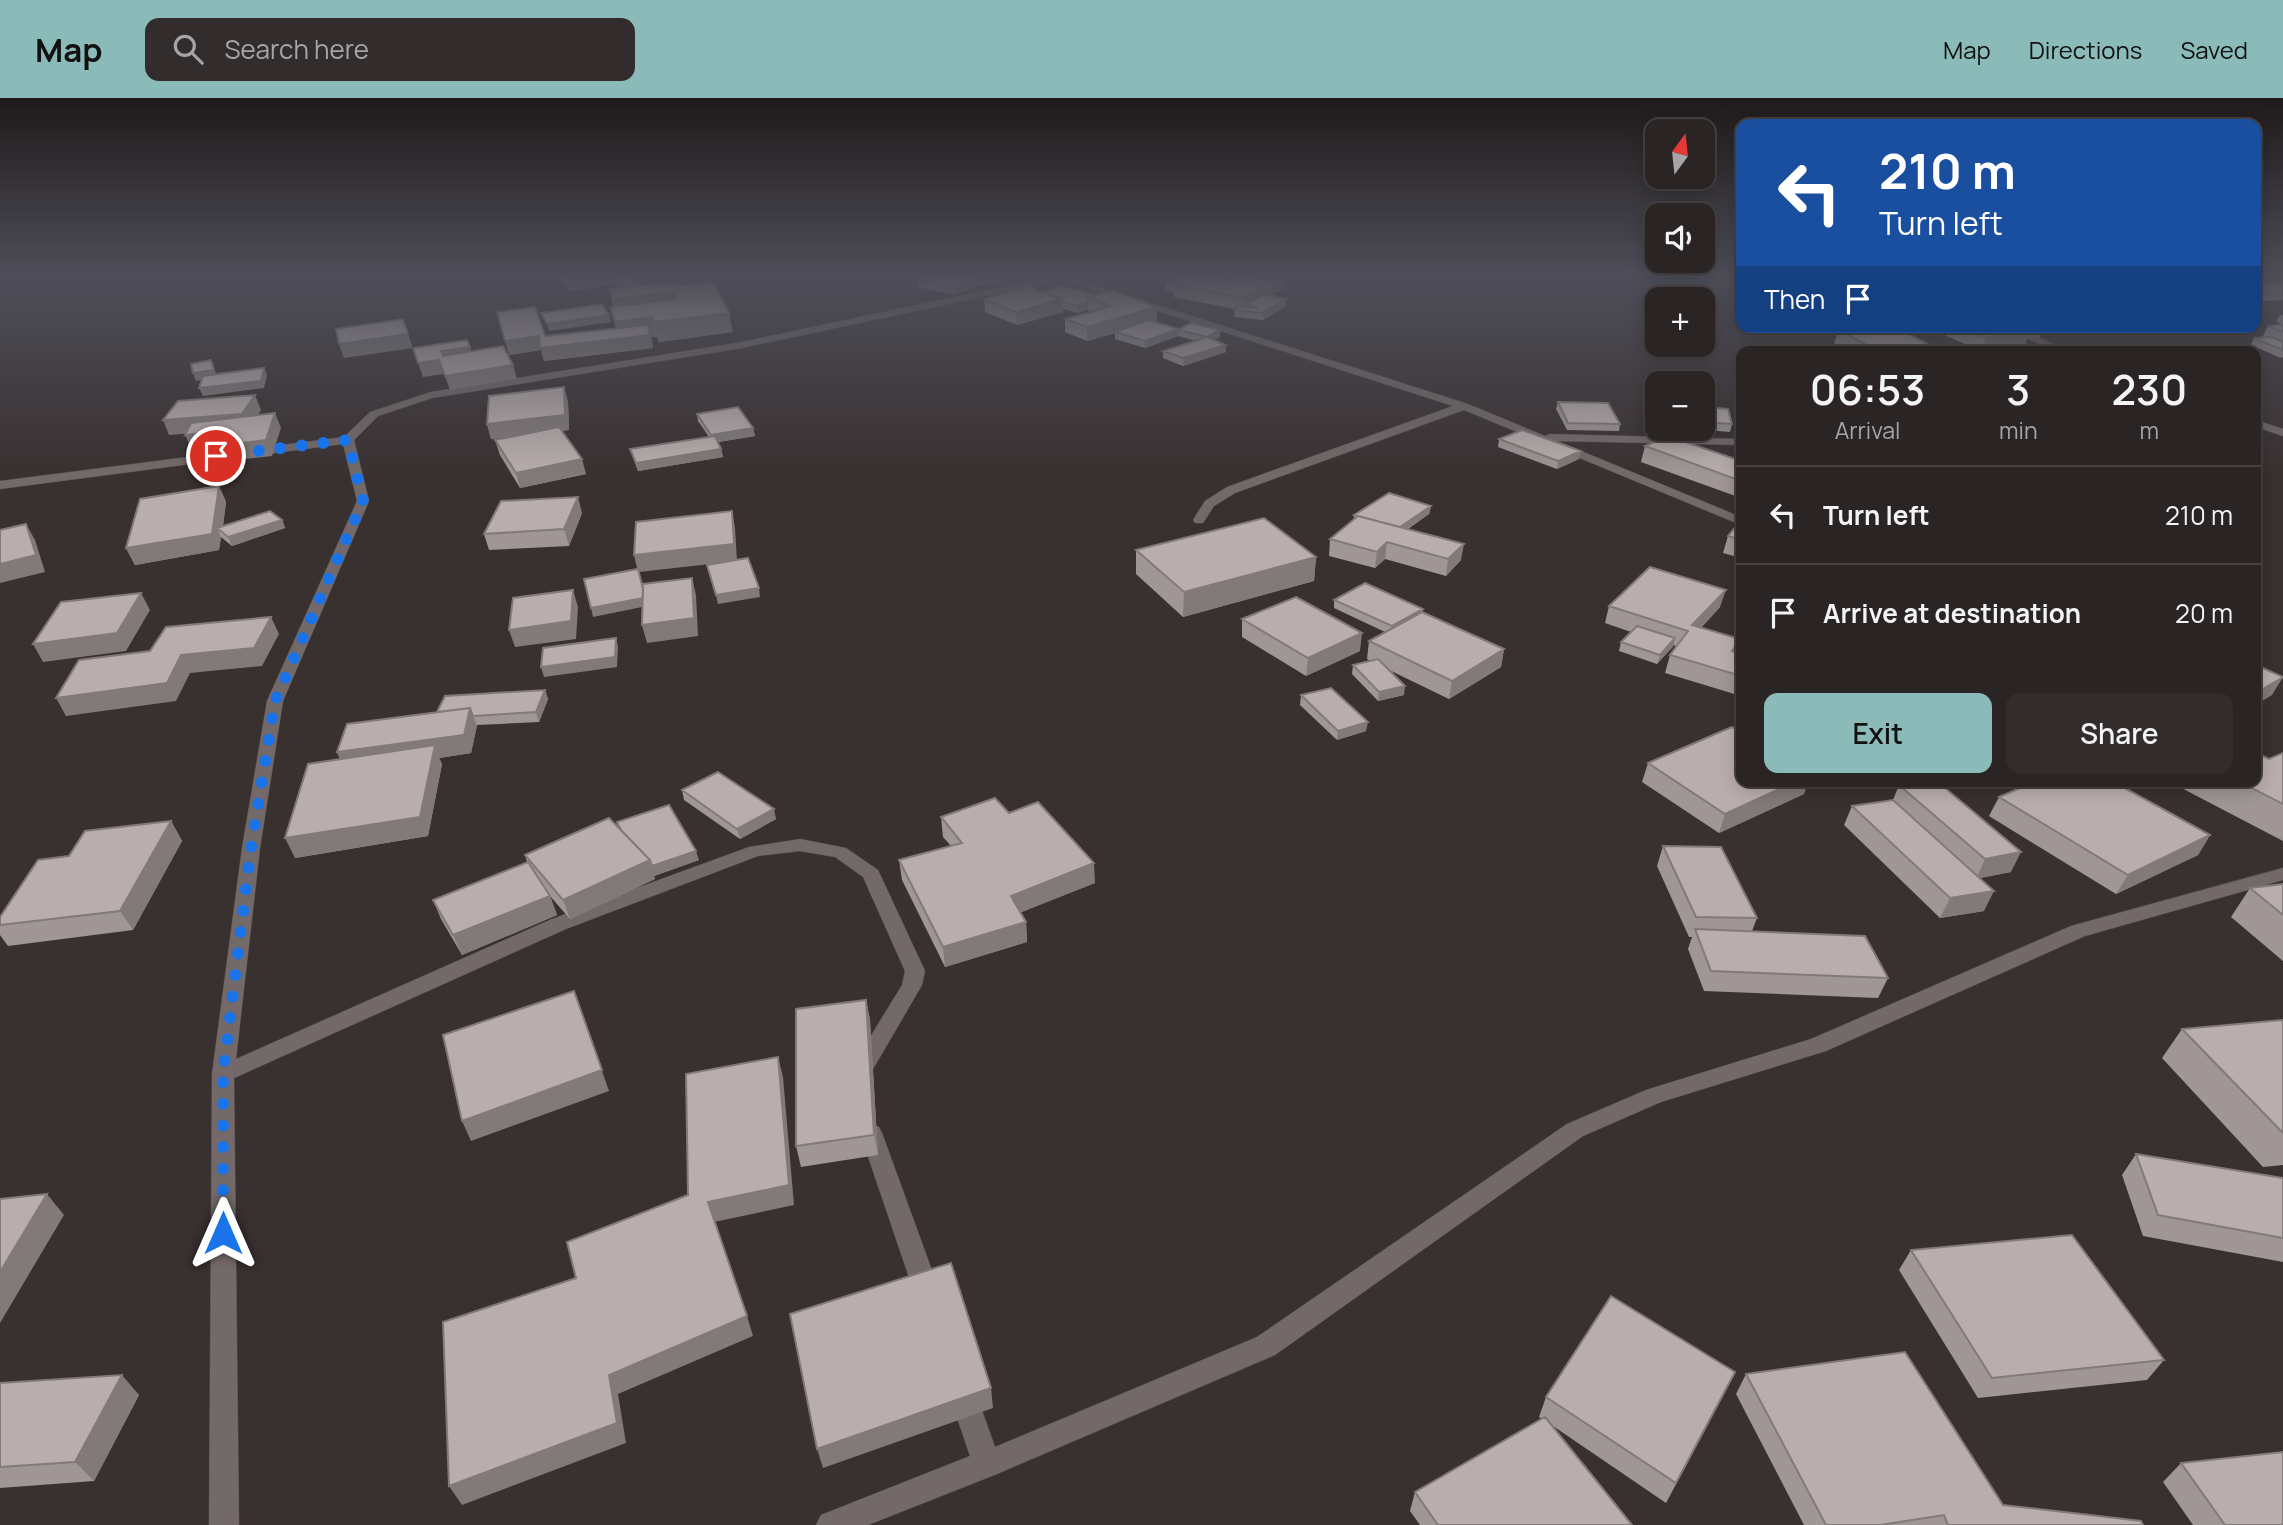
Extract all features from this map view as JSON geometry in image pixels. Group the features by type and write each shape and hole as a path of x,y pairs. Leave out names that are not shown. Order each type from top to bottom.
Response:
{"street":[{"path":"224,1525 223,1074 251,848 275,701 363,501 348,440 359,422 384,409 431,396 753,343"},
{"path":"1265,343 1464,406 1736,519"},
{"path":"1199,520 1209,504 1231,490 1464,406"},
{"path":"2261,423 2283,421"},
{"path":"2261,425 2283,433"},
{"path":"1540,437 1736,442"},
{"path":"0,485 348,440"},
{"path":"223,1074 559,924 755,851 800,845 840,852 871,874 915,971 912,985 859,1074 858,1086"},
{"path":"831,1525 988,1464 1266,1346 1575,1129 1654,1096 1818,1045 2078,931 2283,874"},
{"path":"865,1117 937,1320"},
{"path":"955,1373 988,1464"}],"building":[{"path":"468,343 470,347 441,351 443,356 503,346 513,365 445,376 439,360 418,363 413,348"},
{"path":"540,343 586,343 540,348"},
{"path":"1189,343 1226,345 1183,358 1163,351"},
{"path":"1862,343 1925,343 1931,346 1869,346"},
{"path":"2265,343 2283,343 2283,350"},
{"path":"211,360 214,370 193,373 191,364"},
{"path":"264,368 261,381 199,388 203,376"},
{"path":"564,387 565,415 487,424 489,396"},
{"path":"255,395 242,414 163,420 178,401"},
{"path":"1558,402 1608,403 1620,424 1568,423"},
{"path":"738,407 753,428 711,435 697,414"},
{"path":"1715,408 1728,409 1732,424 1715,423"},
{"path":"275,413 266,440 203,448 210,432 185,435 191,423"},
{"path":"559,427 582,459 516,473 495,440"},
{"path":"1522,430 1581,451 1558,461 1499,439"},
{"path":"715,436 721,449 636,463 630,449"},
{"path":"1656,441 1683,441 1736,459 1736,479 1645,446"},
{"path":"219,486 212,534 126,548 140,499"},
{"path":"1389,493 1431,506 1400,527 1354,515"},
{"path":"578,497 564,529 484,534 501,501"},
{"path":"270,511 282,520 228,537 217,528"},
{"path":"732,511 734,544 634,555 636,522"},
{"path":"1358,516 1464,544 1448,559 1387,542 1377,552 1330,539"},
{"path":"1264,518 1316,557 1184,592 1136,550"},
{"path":"26,524 36,555 0,564 0,530"},
{"path":"1736,526 1736,538 1728,536"},
{"path":"748,558 759,588 716,595 707,565"},
{"path":"1650,567 1726,590 1692,625 1736,638 1732,651 1736,652 1736,675 1670,655 1688,631 1609,606"},
{"path":"638,569 643,598 591,608 584,579"},
{"path":"692,578 694,618 642,625 643,584"},
{"path":"1365,583 1423,609 1392,626 1334,600"},
{"path":"573,590 571,621 509,630 513,598"},
{"path":"141,593 117,633 33,644 61,602"},
{"path":"1296,597 1362,633 1308,658 1242,619"},
{"path":"1422,612 1504,649 1452,681 1369,641"},
{"path":"271,617 254,648 181,655 167,683 56,698 79,660 150,651 166,627"},
{"path":"1637,626 1675,638 1660,655 1621,642"},
{"path":"616,638 615,657 541,667 543,648"},
{"path":"1378,659 1405,686 1379,692 1353,665"},
{"path":"2261,667 2283,677 2261,690"},
{"path":"1331,688 1368,722 1338,731 1301,695"},
{"path":"545,690 536,712 473,716 470,708 437,712 445,696"},
{"path":"470,708 464,735 337,752 347,724"},
{"path":"1732,727 1736,730 1736,787 1783,787 1725,814 1648,763"},
{"path":"435,745 420,817 285,838 308,764"},
{"path":"2283,753 2283,804 2250,787 2261,787 2261,755 2269,759"},
{"path":"718,772 774,809 737,829 682,790"},
{"path":"1901,787 1944,787 2021,852 1985,859"},
{"path":"2022,787 2123,787 2210,835 2128,875 1999,797"},
{"path":"995,798 1009,813 1038,802 1094,863 1011,896 1026,922 943,947 899,860 962,843 941,817"},
{"path":"1893,800 1994,891 1950,898 1852,806"},
{"path":"669,805 696,851 652,866 650,860 621,830 617,822"},
{"path":"609,818 650,860 563,900 525,855"},
{"path":"171,821 120,911 0,925 0,917 38,860 69,856 85,831"},
{"path":"1663,846 1721,847 1757,918 1696,917"},
{"path":"528,862 550,896 453,935 433,900"},
{"path":"2283,884 2283,915 2250,888"},
{"path":"1695,929 1865,936 1888,978 1711,971"},
{"path":"574,991 602,1070 462,1121 443,1035"},
{"path":"866,1000 874,1135 796,1146 796,1009"},
{"path":"2283,1020 2283,1133 2182,1029"},
{"path":"778,1057 789,1185 708,1202 747,1316 609,1375 617,1423 449,1486 443,1322 576,1278 567,1242 688,1195 686,1074"},
{"path":"2136,1154 2283,1178 2283,1238 2158,1215"},
{"path":"47,1194 0,1272 0,1199"},
{"path":"2072,1235 2164,1360 1992,1378 1911,1250"},
{"path":"951,1263 991,1388 817,1449 790,1314"},
{"path":"1611,1296 1735,1372 1676,1483 1546,1397"},
{"path":"1905,1352 2003,1505 2141,1521 2143,1525 1948,1525 1944,1515 1880,1525 1826,1525 1746,1374"},
{"path":"122,1375 75,1462 0,1467 0,1383"},
{"path":"1545,1417 1632,1525 1438,1525 1415,1492"},
{"path":"2283,1452 2283,1525 2225,1525 2181,1463"}],"route":[{"path":"216,456 348,440 363,501 275,701 251,848 223,1074 223,1233"}]}
